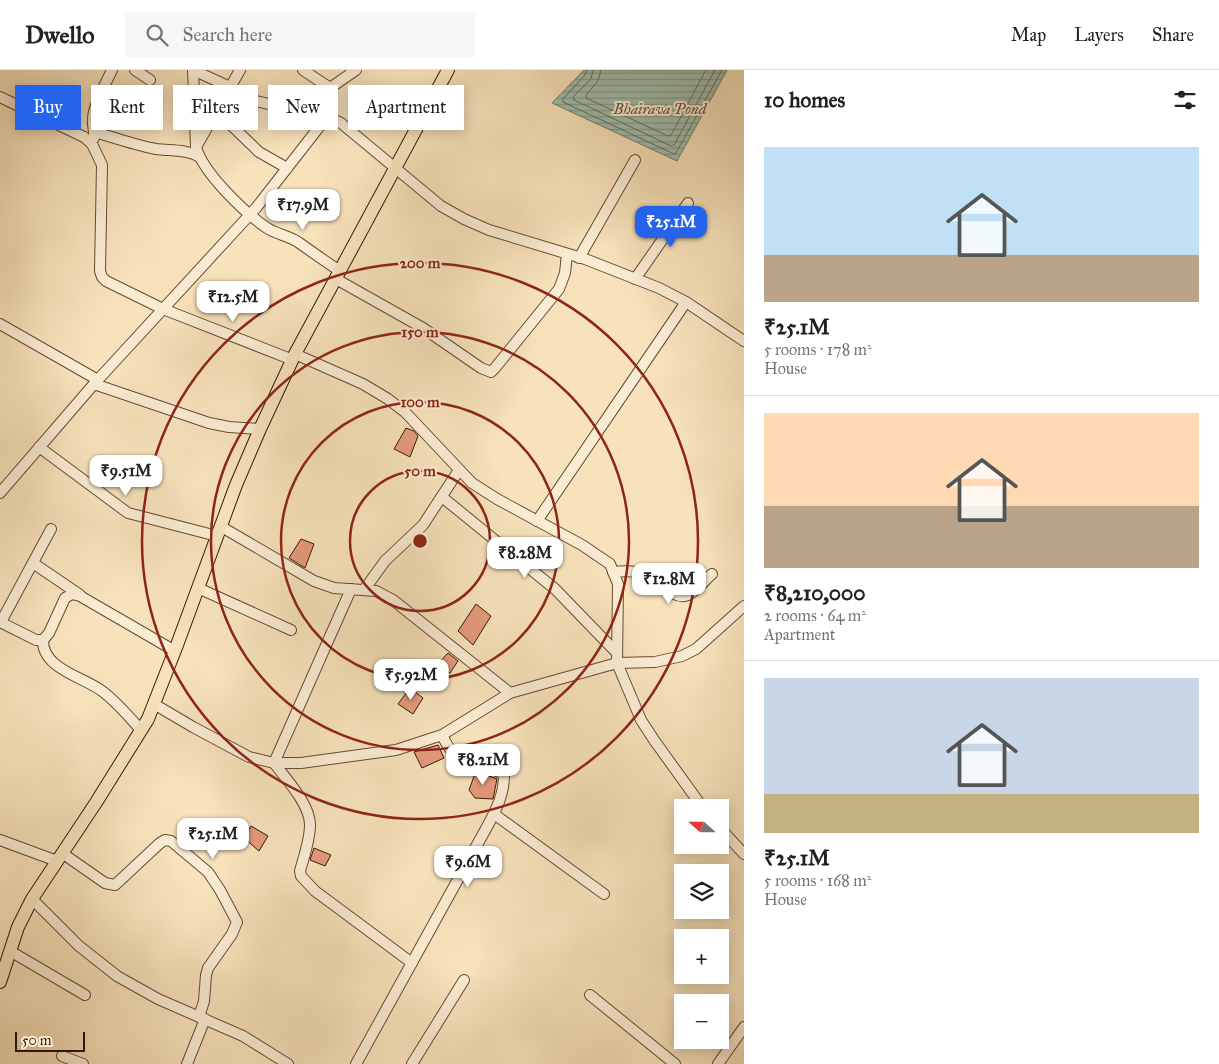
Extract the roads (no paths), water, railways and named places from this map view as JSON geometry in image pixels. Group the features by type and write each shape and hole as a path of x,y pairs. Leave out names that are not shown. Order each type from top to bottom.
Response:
{"main road":[{"path":"0,982 18,927 32,899 148,719 236,485 260,429 294,357 448,70"}],"street":[{"path":"92,144 95,132 94,112 112,70"},
{"path":"135,70 150,80"},
{"path":"226,85 193,70 197,151 210,173 250,215 268,229 299,243 338,275 423,328 481,368 491,372 496,368 554,297 562,282 566,254"},
{"path":"231,85 240,70"},
{"path":"303,70 326,85"},
{"path":"334,85 356,70"},
{"path":"0,97 84,137 92,144 102,166 103,176 100,271 102,278 112,286 163,309 363,384 388,399 404,412 472,483 497,499 582,545 610,564 618,584 617,658"},
{"path":"338,122 441,206 464,219 489,230 579,258 659,288 686,302 744,341"},
{"path":"197,151 207,130"},
{"path":"236,130 259,152 287,168"},
{"path":"0,493 96,382 250,215 317,130"},
{"path":"95,132 145,147 187,152 197,151"},
{"path":"579,258 635,160"},
{"path":"635,279 688,203"},
{"path":"537,521 686,302"},
{"path":"0,324 96,382 209,423 229,427 260,429"},
{"path":"39,448 128,513 219,531 314,581 334,588 376,591 409,611 510,693"},
{"path":"364,590 385,561 423,524 459,470"},
{"path":"442,496 555,589 617,658 642,720 697,799"},
{"path":"51,528 1,622 36,640 42,640 49,634 65,598 72,594 80,596"},
{"path":"33,563 80,596 175,651"},
{"path":"613,572 640,573 680,597 689,595 712,574"},
{"path":"198,588 290,630"},
{"path":"274,763 351,590"},
{"path":"154,704 249,757 274,763 301,763 396,750 442,736 510,693 617,658 655,662 682,656 696,649 744,606"},
{"path":"42,640 42,648 49,659 69,673 103,691 141,730"},
{"path":"356,1064 494,814 504,788 504,775 497,770 461,758 452,751 442,736"},
{"path":"274,763 305,805 309,814 309,835 300,870 301,876 316,891 412,963"},
{"path":"494,814 604,894"},
{"path":"729,838 744,854"},
{"path":"0,840 59,857 105,883 115,885 165,840 172,841 208,872 237,922 232,934 208,968 202,1018 187,1064"},
{"path":"32,899 79,946 118,976 158,999 243,1036 288,1064"},
{"path":"10,951 86,995"},
{"path":"412,1064 464,980"},
{"path":"590,995 674,1064"},
{"path":"718,1064 744,1027"},
{"path":"62,1056 83,1064"}],"water":[{"name":"Bhairava Pond","path":"584,70 727,70 677,161 552,103"}]}
